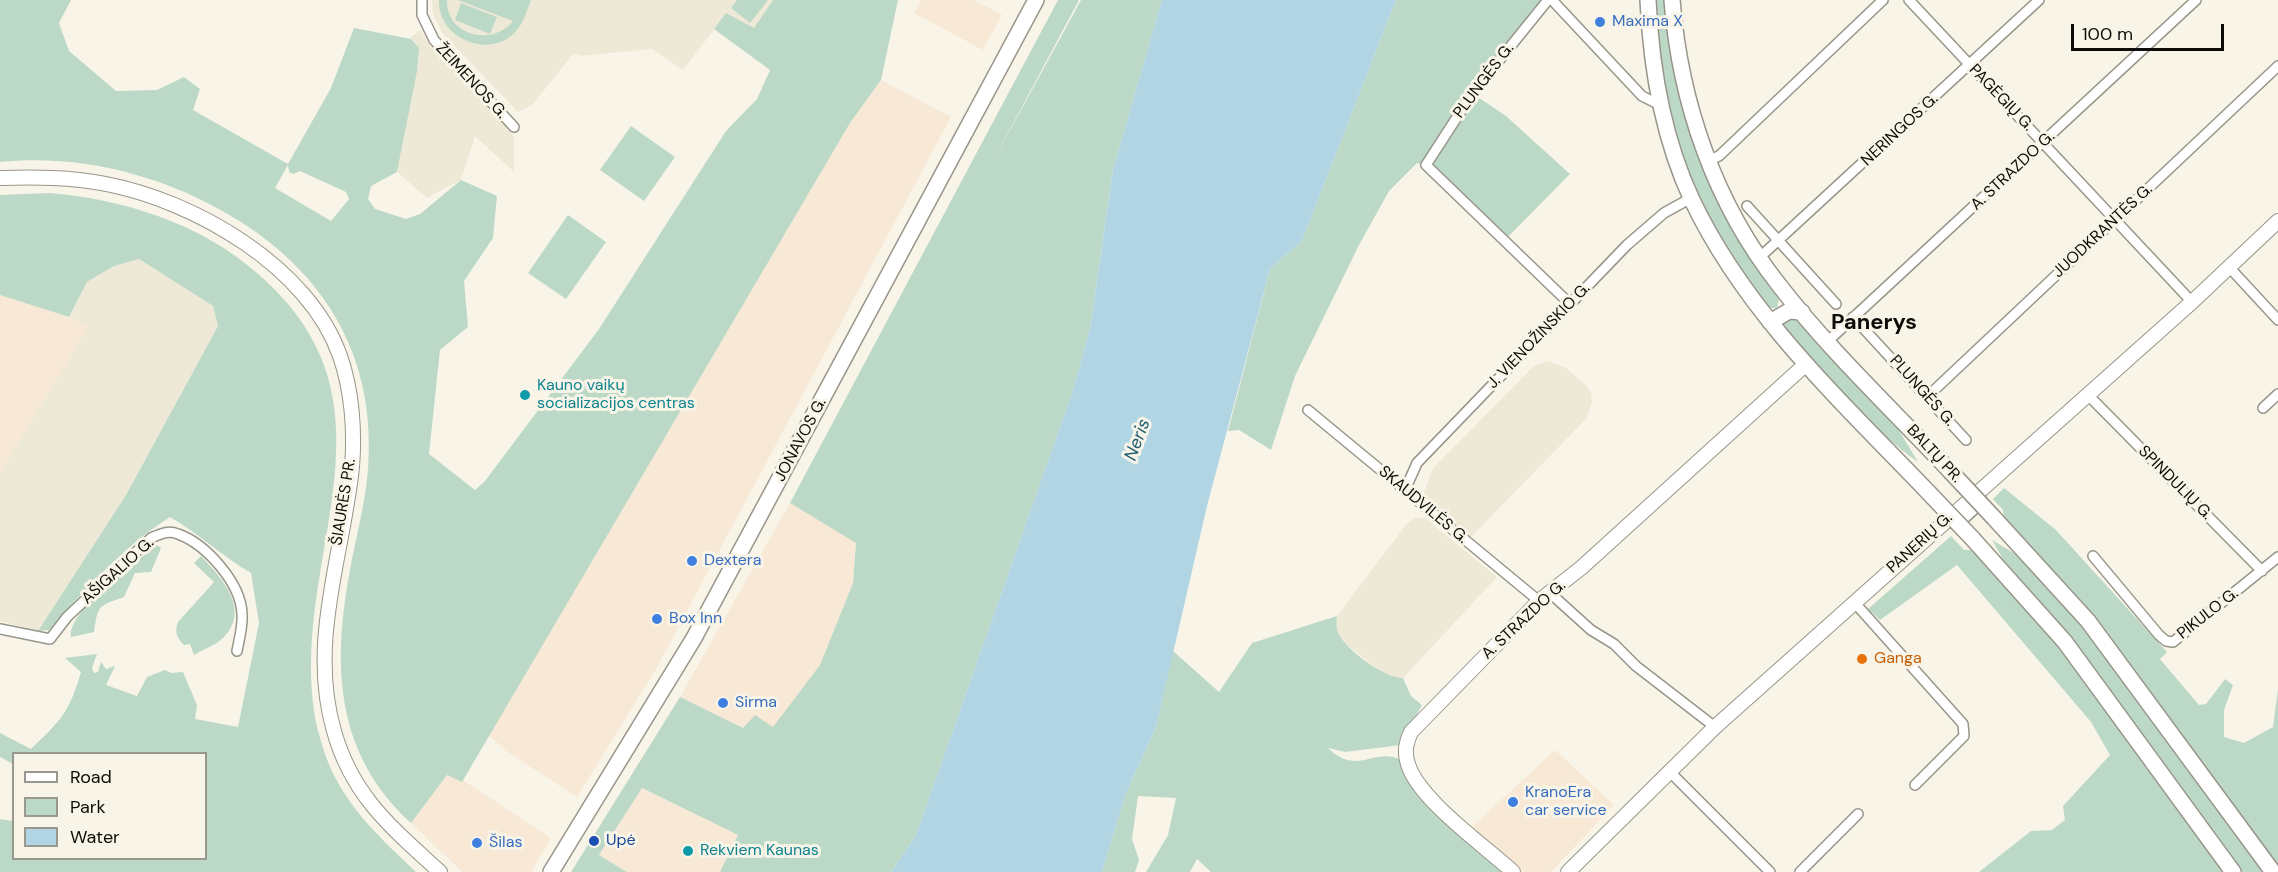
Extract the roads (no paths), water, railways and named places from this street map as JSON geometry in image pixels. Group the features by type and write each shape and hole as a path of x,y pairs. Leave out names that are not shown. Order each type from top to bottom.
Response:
{"main road":[{"name":"JONAVOS G.","path":"551,872 694,638 1036,0"},
{"name":"BALTŲ PR.","path":"1648,0 1649,28 1662,106 1676,160 1691,198 1736,275 1770,322 1806,364 1972,538 2065,642 2233,872"},
{"name":"BALTŲ PR.","path":"1672,0 1684,82 1707,161 1759,258 1828,341 2088,621 2273,872"},
{"name":"ŠIAURĖS PR.","path":"0,178 71,179 106,184 162,200 200,217 233,235 263,256 302,295 327,330 340,355 348,385 352,417 352,466 330,592 325,653 330,715 341,754 361,793 377,814 440,872"},
{"name":"PANERIŲ G.","path":"1568,872 1715,727 2192,302 2278,221"},
{"path":"1770,322 1789,311 1802,312"},
{"name":"A. STRAZDO G.","path":"1514,872 1426,792 1412,776 1406,750 1411,732 1539,602 1581,568 1806,364"},
{"path":"1956,522 1978,501"}],"street":[{"name":"ŽEIMENOS G.","path":"422,0 422,15 434,40 514,127"},
{"name":"PLUNGĖS G.","path":"1570,304 1426,165 1472,94 1550,0 1642,96 1662,106"},
{"path":"1707,161 1719,156 1883,0"},
{"name":"PAGĖGIŲ G.","path":"1909,0 2117,219 2192,302"},
{"name":"NERINGOS G.","path":"1759,258 2039,0"},
{"name":"A. STRAZDO G.","path":"1828,341 2196,0"},
{"name":"JUODKRANTĖS G.","path":"1928,396 2278,66"},
{"name":"J. VIENOŽINSKIO G.","path":"1405,490 1417,463 1646,226 1691,198"},
{"path":"1747,206 1836,304"},
{"path":"2229,267 2278,320"},
{"name":"PLUNGĖS G.","path":"1853,317 1966,440"},
{"path":"2263,408 2278,394"},
{"name":"SPINDULIŲ G.","path":"2088,395 2262,571"},
{"name":"SKAUDVILĖS G.","path":"1308,410 1539,602"},
{"name":"AŠIGALIO G.","path":"0,629 50,639 67,617 151,538 164,532 177,534 194,544 223,568 234,582 242,614 237,651"},
{"name":"PIKULO G.","path":"2093,556 2159,635 2166,641 2172,642 2278,557"},
{"path":"1550,593 1591,630 1614,644 1636,666 1715,727"},
{"path":"1854,602 1963,724 1964,736 1915,785"},
{"path":"1669,771 1770,872"},
{"path":"1800,872 1858,814"}],"water":[{"name":"Neris","path":"1162,0 1396,0 1302,241 1270,269 1207,506 1156,727 1125,796 1102,872 891,872 916,835 1073,390 1090,328 1113,169"}],"place":[{"name":"Maxima X","path":"1600,22"},
{"name":"Kauno vaikų socializacijos centras","path":"525,395"},
{"name":"Dextera","path":"692,561"},
{"name":"Box Inn","path":"657,619"},
{"name":"Ganga","path":"1862,659"},
{"name":"Sirma","path":"723,703"},
{"name":"KranoEra car service","path":"1513,802"},
{"name":"Upė","path":"594,841"},
{"name":"Šilas","path":"477,843"},
{"name":"Rekviem Kaunas","path":"688,851"}],"district":[{"name":"Panerys","path":"1874,323"}]}
